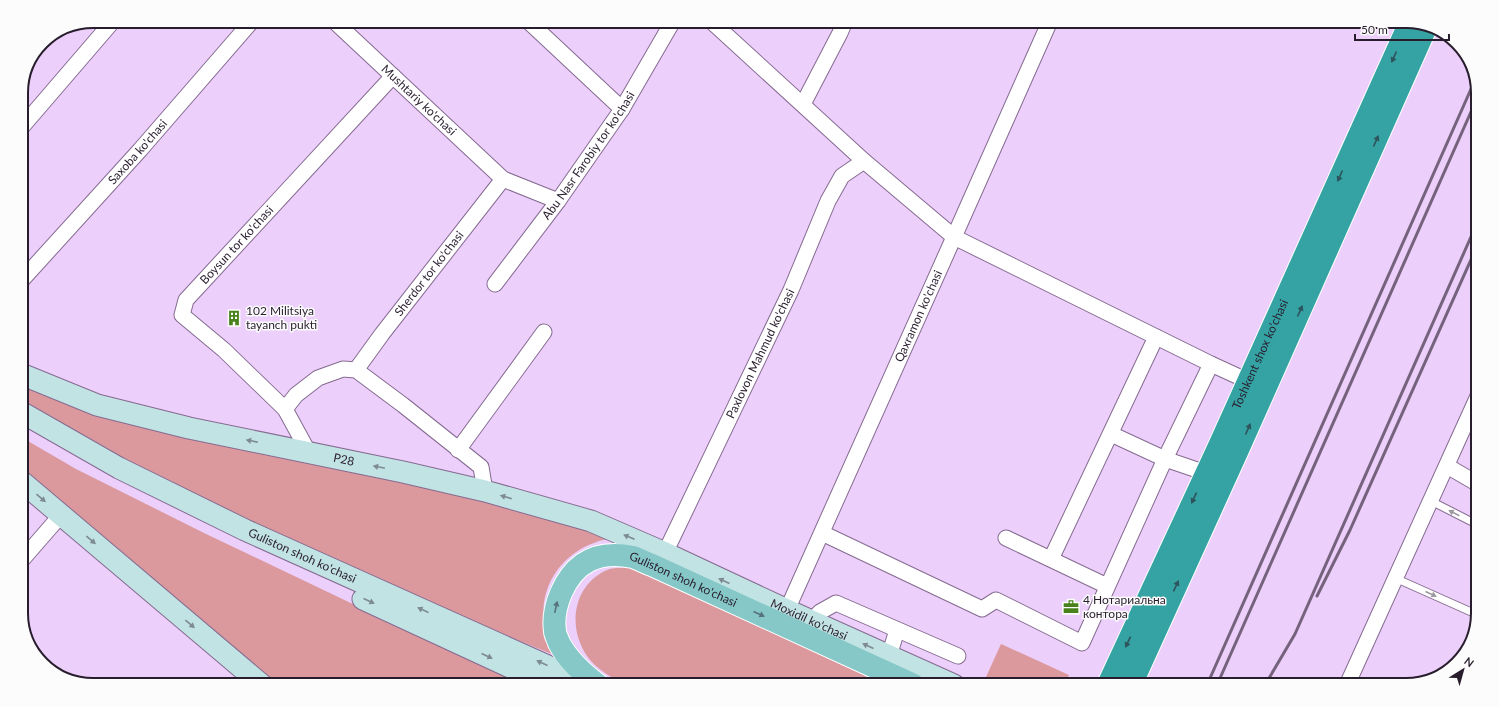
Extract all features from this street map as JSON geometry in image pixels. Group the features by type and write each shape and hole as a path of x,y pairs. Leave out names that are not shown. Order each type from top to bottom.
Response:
{"highway":[{"name":"Toshkent shox ko'chasi","path":"1111,678 1206,472 1229,448 1248,381 1407,28"},
{"name":"Toshkent shox ko'chasi","path":"1134,678 1229,448 1425,31"}],"main road":[{"name":"Р28","path":"28,377 97,404 189,428 403,472 485,491 591,521 665,553"},
{"name":"Guliston shoh ko'chasi","path":"28,416 119,468 245,530 574,678"},
{"name":"Guliston shoh ko'chasi","path":"28,431 113,480 240,542 534,678"},
{"path":"28,487 254,678"},
{"name":"Moxidil ko'chasi","path":"665,553 938,678"},
{"name":"Guliston shoh ko'chasi","path":"587,678 565,655 554,632 555,606 566,582 581,565 600,557 616,555 634,557 899,678"}],"street":[{"path":"28,120 107,28"},
{"name":"Saxoba ko'chasi","path":"28,273 140,150 246,28"},
{"name":"Mushtariy ko'chasi","path":"342,28 503,179"},
{"path":"535,28 622,109"},
{"name":"Abu Nasr Farobiy tor ko'chasi","path":"495,284 558,201 622,109 669,28"},
{"path":"719,28 864,161 954,238 1248,381"},
{"path":"803,104 842,28"},
{"name":"Qaxramon ko'chasi","path":"787,610 1047,28"},
{"name":"Boysun tor ko'chasi","path":"285,409 224,350 182,314 186,300 394,76"},
{"name":"Paxlovon Mahmud ko'chasi","path":"665,553 791,290 828,201 842,176 864,161"},
{"path":"503,179 558,201"},
{"name":"Sherdor tor ko'chasi","path":"356,370 382,334 503,179"},
{"path":"458,450 544,332"},
{"path":"1050,559 1156,337"},
{"path":"822,533 982,609 996,600 1082,643 1165,459 1211,364"},
{"path":"309,452 285,409 296,395 318,378 343,369 356,370 481,467 485,491"},
{"path":"1350,678 1471,412"},
{"path":"1111,434 1165,459 1206,472"},
{"path":"1447,466 1471,480"},
{"path":"28,553 61,515"},
{"path":"1006,538 1107,586"},
{"path":"811,621 820,612 836,603 958,656"},
{"path":"889,656 897,630"}],"lane":[{"path":"1431,501 1471,521"},
{"path":"1395,578 1471,612"}],"shaded area":[{"path":"28,385 322,460 590,526 615,538 596,542 582,548 563,563 550,583 544,607 544,619 554,655 379,583 166,481 28,407"},
{"path":"28,441 76,469 204,533 380,617 519,678 268,678 28,473"},
{"path":"632,567 649,574 870,678 614,678 600,669 587,656 581,645 577,632 576,620 580,596 587,586 596,577 607,570"},
{"path":"1001,644 1069,675 1068,678 986,677"}],"railway":[{"path":"1210,678 1471,89"},
{"path":"1220,678 1471,112"},
{"path":"1269,678 1295,634 1471,237"},
{"path":"1317,596 1350,530 1471,260"}],"place":[{"name":"102 Militsiya tayanch pukti","path":"234,318"},
{"name":"4 Нотариальна контора","path":"1071,607"}]}
